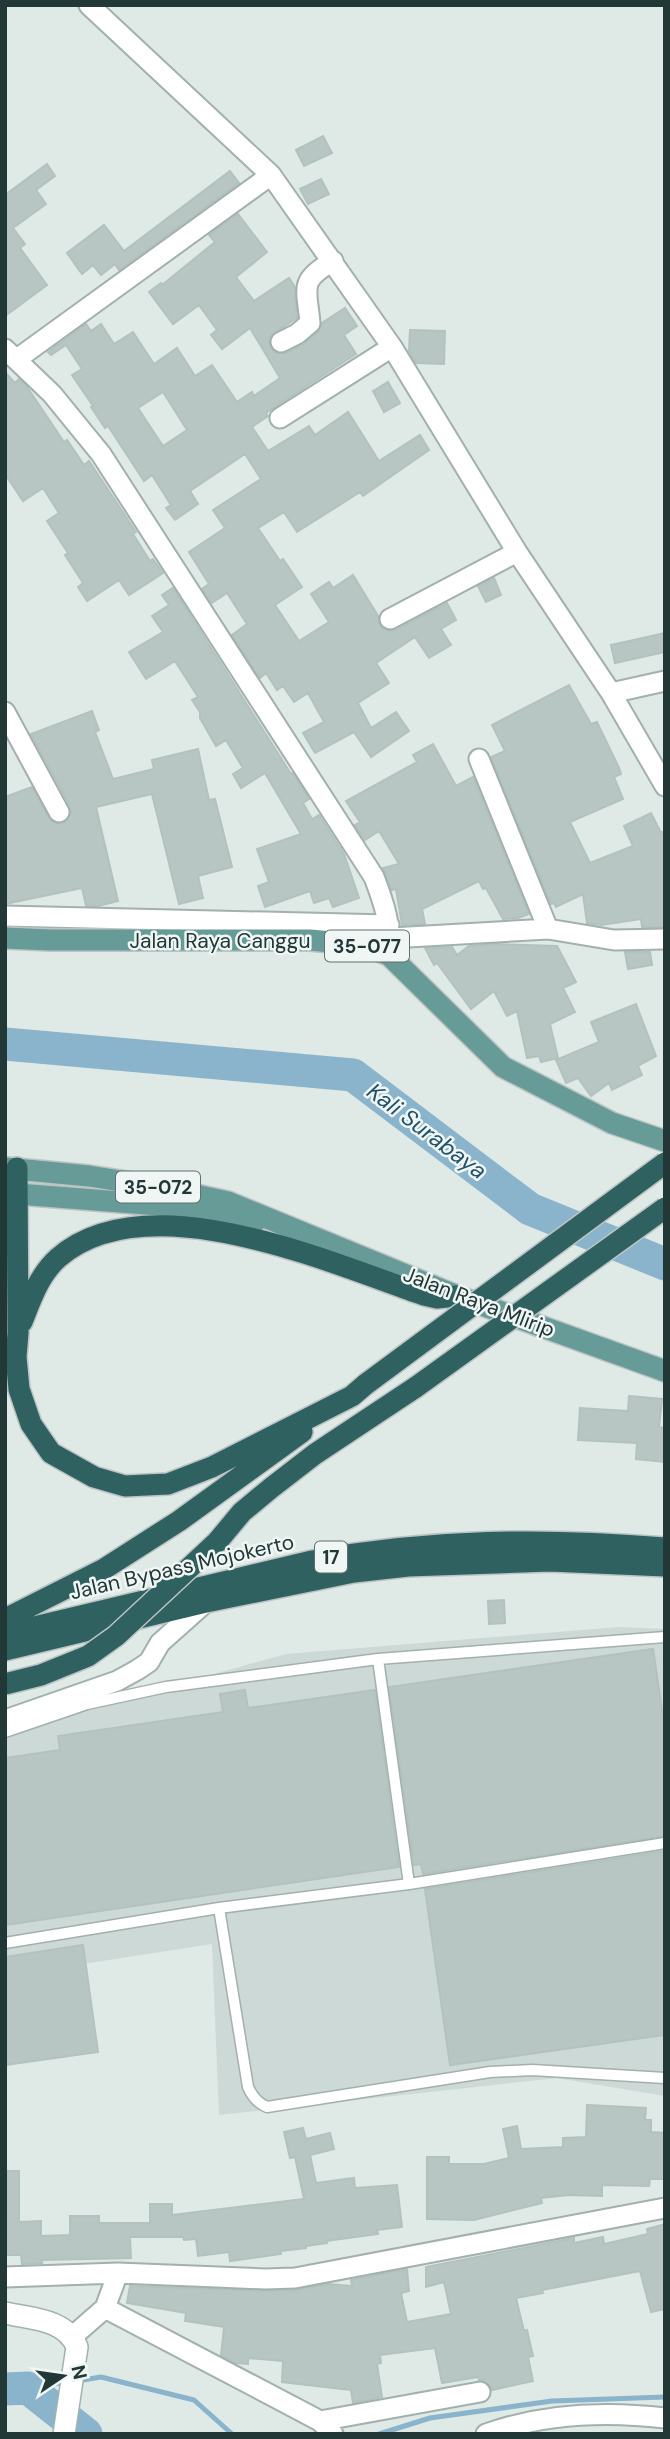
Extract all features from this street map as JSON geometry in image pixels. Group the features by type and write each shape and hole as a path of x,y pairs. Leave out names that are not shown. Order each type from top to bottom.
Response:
{"highway":[{"path":"5,1619 104,1569 179,1521 665,1163"},
{"path":"11,1168 19,1389 31,1424 51,1453 94,1477 125,1486 168,1484 212,1467 359,1390"},
{"path":"5,1684 41,1675 88,1656 116,1636 216,1542 242,1512 271,1488 665,1208"},
{"path":"18,1333 36,1287 58,1259 88,1239 111,1231 136,1227 177,1226 226,1232 277,1245 424,1295 437,1298 457,1296"},
{"name":"Jalan Bypass Mojokerto","path":"5,1634 351,1554 482,1542 586,1541 665,1548"},
{"name":"Jalan Bypass Mojokerto","path":"5,1650 206,1602 354,1572 408,1566 550,1561 665,1566"}],"main road":[{"name":"Jalan Raya Canggu","path":"5,938 310,940 364,945 389,939 503,1067 612,1123 665,1141"},
{"name":"Jalan Raya Mlirip","path":"11,1168 159,1187 228,1202 457,1296 665,1371"},
{"name":"Jalan Raya Mlirip","path":"11,1193 159,1205 295,1228"}],"street":[{"path":"89,5 271,175 392,347 517,552 611,693 665,786"},
{"path":"271,175 11,354 52,394 101,454 374,877 383,900 389,939"},
{"path":"281,342 310,323 307,281 317,270 333,261"},
{"path":"280,418 392,347"},
{"path":"390,619 517,552"},
{"path":"611,693 665,681"},
{"path":"5,712 59,813"},
{"path":"479,759 548,929"},
{"path":"5,916 389,939 548,929 614,940 665,939"},
{"path":"5,1720 117,1681 137,1670 149,1662 160,1643 206,1602"},
{"path":"5,2277 118,2273 295,2278 665,2208"},
{"path":"73,2336 105,2308 118,2273"},
{"path":"105,2308 327,2427 480,2392"},
{"path":"5,2314 56,2324 73,2336 77,2347 64,2434"},
{"path":"486,2434 539,2420 628,2414 665,2418"},
{"path":"628,2414 632,2434"}],"lane":[{"path":"5,1732 87,1704 166,1687 378,1659 665,1637"},
{"path":"378,1659 409,1884"},
{"path":"5,1943 219,1908 409,1884 665,1843"},
{"path":"219,1908 248,2087 253,2098 267,2107 490,2072 532,2070 665,2077"}],"shaded area":[{"path":"619,1627 665,1629 665,2096 557,2078 219,2115 212,1944 5,1976 5,1737 99,1706 286,1654"}],"building":[{"path":"323,136 332,153 304,166 296,150"},
{"path":"47,164 55,176 36,190 46,204 13,228 25,244 20,248 47,285 5,316 5,195"},
{"path":"230,171 239,183 119,270 115,264 101,275 93,265 82,274 67,253 104,225 124,251"},
{"path":"321,179 329,194 308,204 300,189"},
{"path":"238,214 267,252 236,277 254,301 289,278 295,287 297,318 271,335 269,342 274,352 286,353 303,345 318,332 322,323 345,308 357,326 344,335 356,354 273,408 266,413 268,416 252,427 268,451 309,426 315,435 348,412 379,461 420,435 429,450 363,496 360,492 297,532 284,512 258,528 302,587 275,605 299,641 329,622 311,594 329,582 333,588 353,575 384,630 396,630 447,603 456,620 441,629 451,645 429,658 415,637 376,663 389,683 358,703 371,728 396,712 409,731 371,757 354,732 315,753 303,733 324,722 308,693 294,702 283,686 277,690 266,673 260,678 232,635 247,624 227,593 212,603 202,589 209,584 189,552 225,528 213,510 261,479 245,454 190,491 198,504 175,520 166,508 171,505 152,475 144,481 108,426 105,428 91,407 93,406 72,375 82,369 66,345 51,355 48,352 86,324 91,331 101,324 114,344 133,332 154,364 177,348 195,376 212,365 237,402 252,392 254,396 280,378 250,328 222,349 211,335 217,330 199,305 173,324 149,292 161,283 162,285 215,242 209,235","holes":["163,392 187,430 163,446 138,408"]},
{"path":"410,330 445,331 444,364 416,363 409,351"},
{"path":"5,372 15,383 19,379 27,387 64,442 67,440 84,465 89,461 136,532 133,534 150,561 153,559 163,573 129,595 119,580 87,601 78,587 83,583 65,555 68,553 47,521 59,513 43,488 23,501 5,474"},
{"path":"388,382 400,403 384,412 373,391"},
{"path":"494,578 501,595 486,602 478,586"},
{"path":"173,588 309,799 303,803 312,819 319,815 344,854 359,898 333,907 329,898 314,903 310,891 265,907 258,886 269,882 257,849 301,834 265,773 241,788 233,774 243,768 226,740 216,746 192,700 198,697 175,661 146,679 129,652 163,632 152,616 169,605 162,595"},
{"path":"665,633 665,652 615,663 611,645"},
{"path":"569,685 591,724 597,722 619,768 621,774 614,777 623,799 570,822 590,863 633,846 624,826 651,813 661,833 665,831 665,927 642,927 641,919 601,925 587,923 583,894 556,907 554,903 551,904 491,757 505,751 492,725"},
{"path":"92,711 99,730 95,732 113,779 154,769 152,760 198,749 209,800 215,799 232,867 198,876 203,898 179,904 152,794 96,807 118,901 86,906 82,888 5,904 5,797 32,787 52,822 64,823 71,813 70,806 31,734"},
{"path":"433,744 456,786 473,777 529,914 503,919 486,888 483,889 479,881 422,909 425,924 402,925 396,889 392,890 383,868 399,864 379,831 365,840 355,825 360,822 346,801 417,762 413,755"},
{"path":"469,946 557,946 576,982 563,988 575,1012 550,1024 558,1058 541,1062 539,1056 527,1058 517,1011 507,1016 494,991 471,1009 437,963 434,965 425,948 452,947 457,955"},
{"path":"625,952 650,952 652,965 628,969"},
{"path":"636,1004 656,1056 638,1066 642,1075 612,1090 609,1083 591,1096 578,1078 566,1083 556,1060 599,1042 591,1022"},
{"path":"629,1396 662,1399 659,1427 665,1428 665,1462 636,1459 637,1443 578,1440 580,1408 628,1411"},
{"path":"504,1600 505,1623 489,1624 488,1601"},
{"path":"653,1649 665,1730 665,1836 423,1874 421,1864 414,1865 389,1687"},
{"path":"245,1690 248,1708 375,1690 399,1867 5,1925 5,1758 60,1750 58,1736 223,1712 220,1694"},
{"path":"665,1851 665,2035 450,2065 425,1889"},
{"path":"83,1945 98,2052 5,2065 5,1957"},
{"path":"587,2105 646,2108 645,2120 651,2120 651,2132 665,2133 665,2179 650,2179 649,2186 602,2185 602,2196 541,2198 542,2203 474,2220 427,2219 427,2157 449,2157 449,2164 484,2164 509,2158 503,2129 517,2126 521,2149 563,2147 563,2138 586,2137"},
{"path":"303,2128 306,2139 330,2133 334,2149 310,2155 316,2183 354,2178 355,2188 397,2185 402,2227 377,2230 378,2234 281,2251 281,2254 230,2261 229,2252 198,2256 196,2239 184,2240 183,2237 130,2237 131,2258 42,2260 42,2263 22,2264 21,2255 7,2255 5,2171 19,2171 19,2222 41,2221 41,2236 70,2235 70,2216 99,2216 99,2223 150,2223 150,2204 172,2204 172,2215 304,2199 295,2157 290,2158 284,2132"},
{"path":"665,2224 665,2309 651,2312 640,2271 542,2290 543,2293 516,2298 533,2356 528,2357 533,2381 492,2390 489,2384 478,2377 442,2383 435,2348 380,2355 381,2363 377,2364 382,2397 353,2403 351,2390 282,2382 283,2361 248,2358 248,2364 236,2363 221,2355 224,2327 185,2321 186,2313 127,2303 130,2286 295,2290 328,2284 352,2286 351,2280 407,2269 409,2291 401,2293 407,2322 451,2314 444,2282 426,2287 426,2267 574,2238 574,2243 603,2237 604,2244 648,2234 647,2229"}],"waterway":[{"name":"Kali Surabaya","path":"5,1044 353,1075 530,1209 665,1264"},
{"path":"77,2381 101,2377 194,2400 232,2434"},
{"path":"28,2388 67,2382"},
{"path":"5,2389 28,2388 86,2434"},
{"path":"379,2434 430,2418 552,2401 665,2397"}]}
